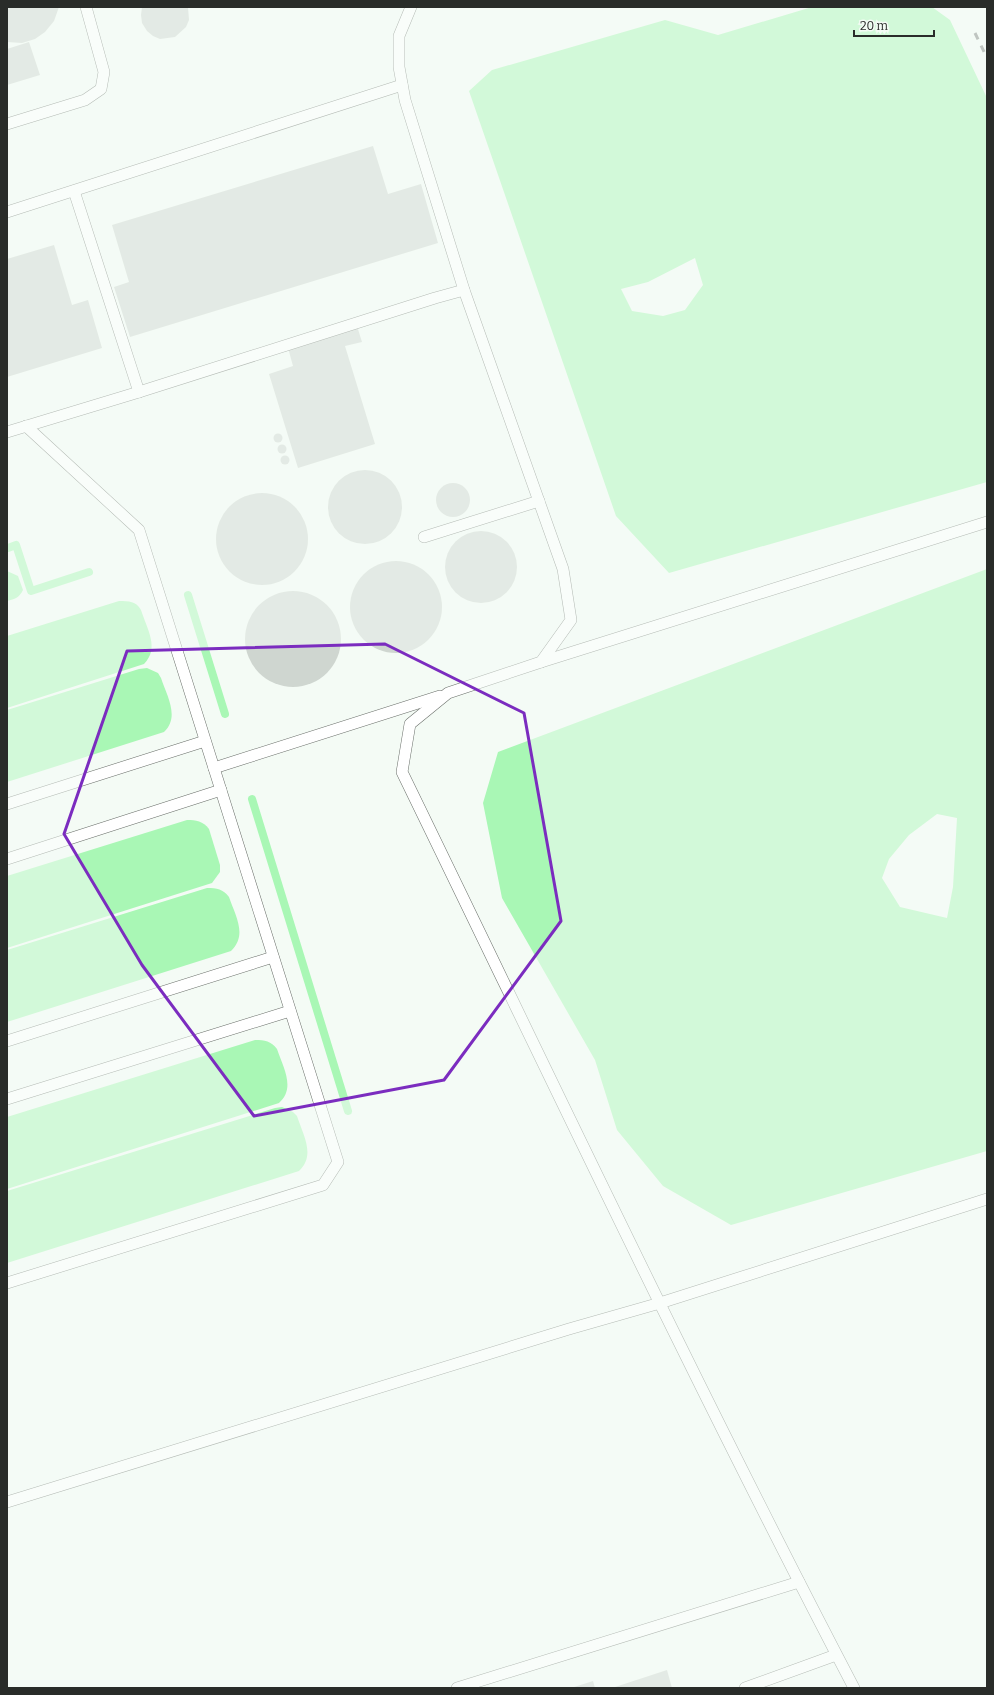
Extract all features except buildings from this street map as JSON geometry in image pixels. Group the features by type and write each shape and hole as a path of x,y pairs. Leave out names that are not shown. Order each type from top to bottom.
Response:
{"lane":[{"path":"7,124 84,100 101,89 104,72 86,7"},
{"path":"411,7 399,36 399,67 405,100 464,290 563,569 571,620 541,662"},
{"path":"7,212 402,85"},
{"path":"74,191 139,392"},
{"path":"7,432 464,290"},
{"path":"7,1283 323,1185 338,1162 139,530 26,426"},
{"path":"424,537 539,501"},
{"path":"214,768 541,662 987,522"},
{"path":"448,693 410,724 402,772 660,1303 799,1582 854,1688"},
{"path":"7,804 206,740"},
{"path":"7,859 221,790"},
{"path":"7,1041 274,957"},
{"path":"7,1099 290,1011"},
{"path":"7,1502 569,1329 660,1303 987,1199"},
{"path":"458,1688 799,1582"},
{"path":"745,1688 836,1655"}],"highlighted area":[{"path":"385,644 524,713 561,921 444,1080 254,1116 142,965 64,834 127,651"}],"shaded area":[{"path":"812,7 932,7 950,20 987,98 987,482 669,573 616,516 469,91 492,70 665,20 718,35","holes":["695,258 703,285 685,310 663,316 632,311 621,289 648,282"]},
{"path":"987,569 987,1151 731,1225 663,1186 617,1130 595,1060 502,898 483,803 498,752","holes":["937,814 957,818 953,887 947,918 900,907 882,878 889,859 909,835"]},
{"path":"7,571 18,576 23,590 16,598 7,601"},
{"path":"119,601 132,602 141,610 149,631 152,645 149,658 144,664 7,708 7,636"},
{"path":"147,668 158,673 171,706 171,720 169,726 164,732 7,782 7,710 139,669"},
{"path":"187,820 193,820 204,824 209,829 220,865 220,872 212,883 7,948 7,876"},
{"path":"207,888 220,890 229,897 237,918 239,925 239,938 231,951 7,1022 7,950"},
{"path":"255,1040 268,1042 277,1049 285,1070 287,1077 287,1091 279,1103 7,1189 7,1117"},
{"path":"282,1107 293,1112 297,1116 307,1145 307,1158 299,1171 7,1263 7,1191"}],"waterway":[{"path":"8,548 16,545 31,591 89,572"},
{"path":"188,595 225,714"},
{"path":"252,799 348,1111"}],"railway":[{"path":"975,33 987,58"}]}
